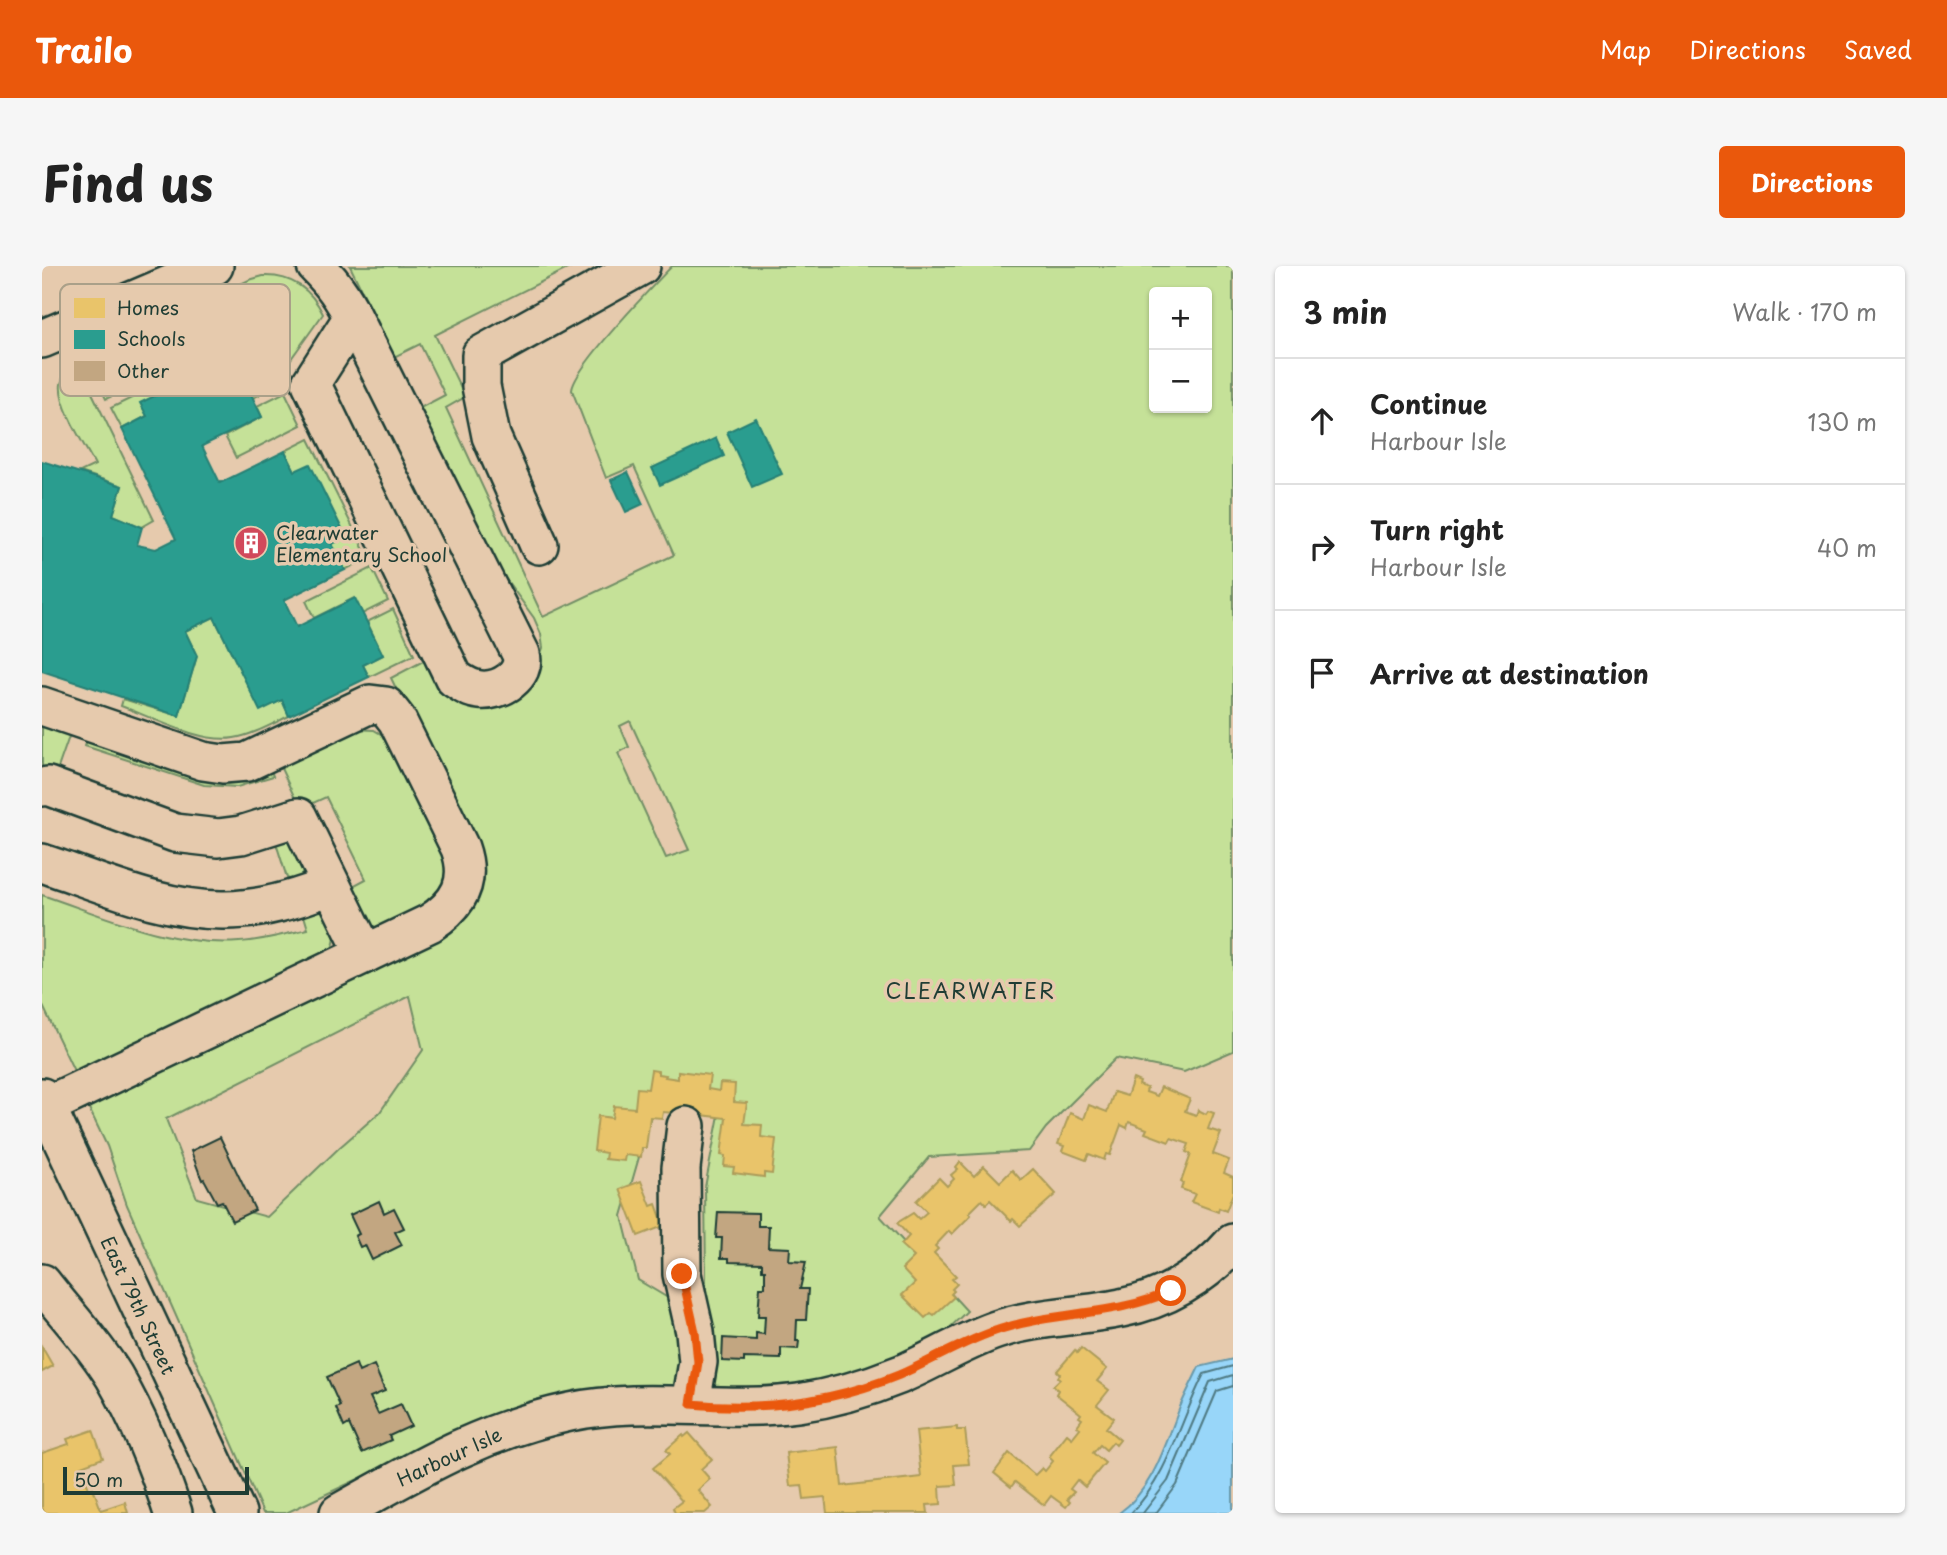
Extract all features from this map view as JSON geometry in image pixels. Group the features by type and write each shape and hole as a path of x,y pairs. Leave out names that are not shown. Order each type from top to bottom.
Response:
{"street":[{"path":"172,284 214,266"},
{"path":"316,266 337,288 353,317 521,654 523,662 519,673 496,689 478,690 466,687 454,678 311,383 353,317"},
{"path":"540,545 491,436 481,386 481,355 641,266"},
{"path":"42,339 60,331"},
{"path":"42,706 203,761 223,764 247,762 370,704 386,706 397,720 466,865 458,898 445,913 412,932 44,1102"},
{"path":"42,787 61,790 175,832 207,836 241,835 298,817 365,954"},
{"path":"42,863 159,902 213,909 256,907 292,901 331,886"},
{"name":"East 79th Street","path":"44,1102 237,1513"},
{"path":"686,1126 681,1168 682,1274 695,1332 698,1362 691,1404"},
{"name":"Harbour Isle","path":"339,1513 445,1454 510,1427 567,1412 602,1407 691,1404 741,1407 822,1399 899,1375 964,1343 1000,1329 1041,1319 1118,1309 1161,1296 1200,1274 1233,1243"},
{"path":"42,1283 75,1321 126,1397 150,1449 173,1513"}],"green space":[{"path":"350,266 573,266 435,335 465,397 446,408 543,617 674,555 634,466 606,478 572,390 576,379 599,346 672,266 1233,266 1233,1051 1184,1072 1116,1058 1046,1128 1029,1151 929,1157 880,1216 967,1311 936,1341 835,1380 746,1388 707,1385 705,1187 721,1105 659,1088 622,1216 638,1280 673,1301 681,1356 673,1397 484,1420 286,1513 263,1513 127,1205 107,1146 86,1102 375,963 476,855 391,678 429,658 440,676 535,670 543,648 541,634 534,618 500,571 420,408 445,395 420,344 394,357","holes":["630,721 689,850 666,858 618,753 629,747 620,726","410,996 423,1050 380,1112 267,1217 197,1198 166,1119"]},
{"path":"273,276 291,281 312,297 323,314 290,360 290,284 241,284"},
{"path":"62,396 94,396 154,520 142,527 113,515 122,486 80,472 95,465"},
{"path":"136,396 155,396 141,403 147,416 122,429 111,408"},
{"path":"277,396 287,396 301,425 236,458 225,436 262,417 257,406"},
{"path":"309,439 368,558 345,570 332,544 345,537 295,471 285,451"},
{"path":"372,568 388,601 362,614 354,598 314,618 306,601"},
{"path":"393,609 414,655 369,677 363,665 383,655 367,622"},
{"path":"214,617 260,710 282,700 289,716 248,734 221,739 192,733 121,706 123,699 179,716 197,656 185,631"},
{"path":"42,722 71,731 58,768 42,767"},
{"path":"353,729 374,730 389,739 451,865 435,903 376,929 347,889 366,879 326,797 300,809 278,762"},
{"path":"88,738 270,768 273,776 237,787 204,785 85,746"},
{"path":"288,838 304,868 301,876 291,880 287,878 276,843"},
{"path":"42,895 163,935 214,942 256,940 308,929 302,909 311,905 323,909 334,930 335,940 330,951 83,1070 74,1071 42,1004"}],"water":[{"path":"1233,1359 1233,1513 1119,1513 1131,1503 1150,1478 1199,1367"}],"building: Homes":[{"path":"651,1070 666,1075 665,1077 678,1079 678,1071 710,1075 708,1089 719,1091 720,1083 735,1084 734,1102 747,1103 744,1124 762,1125 761,1137 776,1139 772,1174 764,1173 764,1177 733,1173 734,1167 724,1166 725,1156 721,1155 726,1118 701,1115 701,1123 673,1119 674,1113 663,1112 662,1118 650,1117 646,1148 642,1148 641,1157 625,1155 624,1161 605,1159 606,1153 594,1151 598,1116 612,1118 614,1106 635,1108 637,1088 648,1089"},
{"path":"1133,1079 1147,1088 1146,1092 1157,1096 1161,1087 1190,1099 1185,1111 1196,1115 1198,1110 1206,1114 1208,1111 1214,1113 1208,1129 1221,1133 1213,1154 1229,1160 1224,1173 1233,1177 1233,1193 1226,1211 1219,1208 1218,1212 1191,1202 1195,1194 1181,1189 1191,1154 1186,1152 1189,1144 1171,1138 1169,1142 1145,1133 1147,1129 1129,1122 1127,1128 1121,1125 1110,1155 1106,1154 1104,1160 1089,1154 1086,1160 1062,1151 1064,1146 1058,1144 1070,1113 1084,1119 1089,1105 1107,1112 1114,1092 1127,1096"},
{"path":"960,1162 974,1176 984,1166 1000,1182 1012,1170 1021,1180 1033,1169 1056,1194 1020,1226 1013,1219 1011,1221 990,1200 986,1204 982,1200 952,1234 949,1231 935,1246 938,1249 934,1253 956,1276 952,1279 957,1284 952,1289 954,1291 951,1294 954,1297 934,1315 931,1313 925,1318 902,1295 915,1283 902,1269 914,1257 901,1245 909,1236 897,1223 913,1213 919,1219 927,1212 916,1201 939,1178 947,1186 954,1179 951,1175 958,1169 956,1167"},
{"path":"641,1181 651,1206 656,1204 664,1226 638,1236 620,1189"},
{"path":"42,1347 53,1366 42,1372"},
{"path":"1081,1348 1107,1369 1097,1381 1109,1390 1097,1405 1114,1418 1106,1428 1120,1440 1116,1445 1113,1442 1106,1450 1100,1445 1093,1453 1105,1463 1085,1487 1077,1480 1070,1489 1074,1492 1067,1499 1070,1502 1066,1507 1051,1496 1044,1505 1015,1482 1011,1487 994,1473 1009,1453 1035,1475 1042,1468 1045,1471 1053,1461 1049,1457 1067,1434 1072,1438 1080,1428 1077,1426 1082,1419 1079,1417 1081,1414 1056,1394 1058,1390 1053,1386 1060,1379 1057,1371 1075,1350 1077,1353"},
{"path":"957,1427 957,1430 965,1430 969,1464 954,1465 956,1485 940,1486 941,1504 927,1505 928,1513 827,1513 825,1497 804,1499 802,1485 790,1486 786,1453 838,1447 842,1486 921,1477 916,1431"},
{"path":"93,1430 103,1458 81,1466 89,1489 93,1488 101,1510 125,1502 128,1513 44,1513 42,1453 69,1444 67,1439"},
{"path":"689,1433 712,1459 701,1469 710,1479 698,1490 712,1507 705,1513 675,1513 673,1508 682,1501 653,1468 670,1454 666,1450"}],"building: Schools":[{"name":"Clearwater Elementary School","path":"154,396 252,396 262,417 202,446 220,483 285,451 295,471 310,464 346,537 332,544 345,570 284,600 297,627 355,598 383,655 363,665 369,677 289,716 282,700 260,711 214,617 185,631 197,656 179,716 42,671 42,461 122,486 113,515 142,527 137,545 156,549 176,539 122,429 147,416 140,403"},
{"path":"756,418 782,474 752,487 727,432"},
{"path":"716,438 724,456 660,485 652,468"},
{"path":"628,472 643,504 626,512 611,480"}],"building: Other":[{"path":"220,1137 255,1210 232,1221 222,1201 217,1203 204,1179 202,1180 191,1151"},
{"path":"379,1201 384,1213 394,1208 404,1228 395,1232 402,1245 372,1260 365,1245 360,1247 355,1236 359,1234 350,1215"},
{"path":"718,1212 758,1213 758,1226 769,1226 768,1247 790,1248 789,1261 806,1262 800,1289 808,1289 806,1320 797,1320 798,1349 781,1348 781,1359 744,1358 744,1362 722,1361 723,1338 756,1340 756,1333 764,1334 765,1316 758,1316 760,1287 765,1287 765,1270 762,1270 762,1263 729,1262 729,1258 721,1258 722,1238 716,1238"},
{"path":"356,1364 359,1372 374,1365 385,1391 370,1397 378,1414 401,1404 411,1426 389,1436 391,1440 362,1453 349,1424 344,1427 336,1408 340,1406 327,1377"}],"place":[{"name":"Clearwater Elementary School","path":"251,543"}],"district":[{"name":"CLEARWATER","path":"971,990"}],"route":[{"path":"682,1274 695,1332 698,1362 691,1404 741,1407 799,1403 844,1394 899,1375 964,1343 1000,1329 1041,1319 1118,1309 1171,1291"}]}
